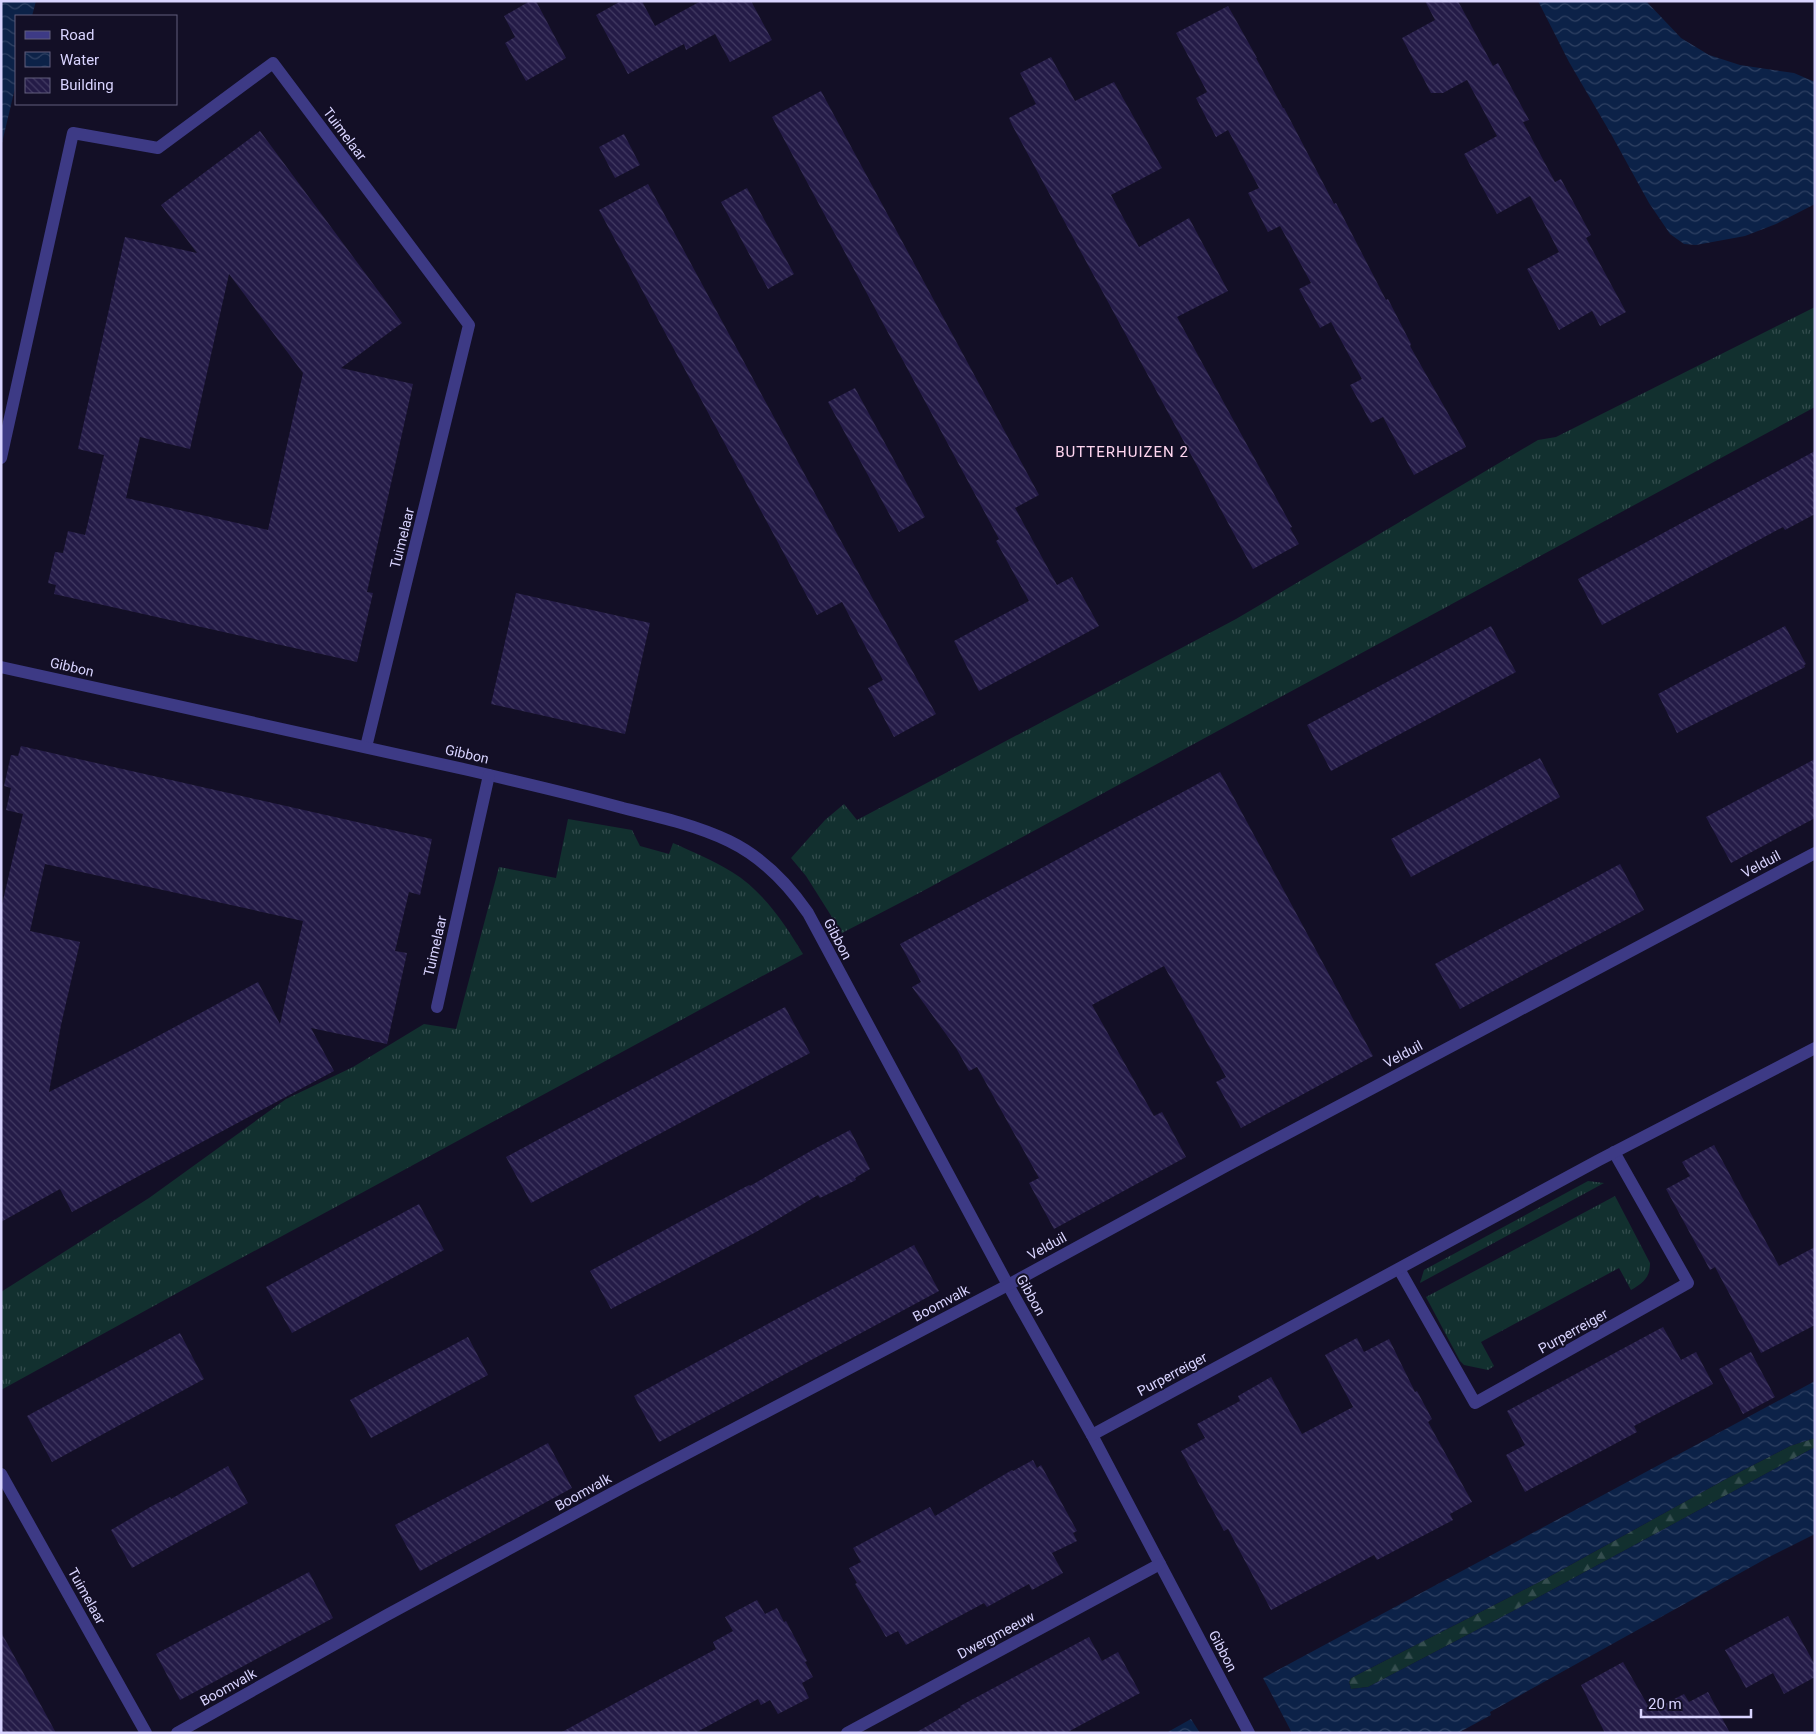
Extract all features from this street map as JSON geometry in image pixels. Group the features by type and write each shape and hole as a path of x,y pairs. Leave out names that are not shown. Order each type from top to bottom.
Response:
{"street":[{"name":"Tuimelaar","path":"1,458 73,133 158,148 273,63 469,324 366,747"},
{"name":"Gibbon","path":"1,667 489,775 691,825 733,843 778,876 796,896 808,914 1008,1285 1092,1435 1249,1733"},
{"name":"Tuimelaar","path":"437,1007 489,775"},
{"name":"Velduil","path":"1008,1285 1226,1166 1815,853"},
{"name":"Purperreiger","path":"1092,1435 1614,1152 1815,1048"},
{"name":"Purperreiger","path":"1399,1269 1475,1403 1688,1283 1614,1152"},
{"name":"Boomvalk","path":"177,1733 387,1615 618,1490 1008,1285"},
{"name":"Tuimelaar","path":"1,1474 146,1733"},
{"name":"Dwergmeeuw","path":"847,1733 1160,1564"}],"green space":[{"path":"1815,307 1815,407 921,892 842,933 806,876 791,858 825,820 844,804 857,820 1236,619 1538,440 1556,437"},
{"path":"568,819 632,830 640,846 669,854 673,843 725,868 743,880 763,898 789,931 803,954 1,1390 1,1292 149,1198 286,1099 353,1067 424,1024 456,1029 499,867 556,878"},
{"path":"1588,1181 1604,1183 1420,1283 1424,1270"},
{"path":"1615,1196 1650,1263 1649,1273 1645,1280 1631,1290 1619,1268 1481,1342 1494,1366 1488,1370 1464,1365 1460,1361 1426,1297"},
{"path":"1815,1438 1815,1447 1515,1610 1368,1687 1351,1689 1349,1682 1351,1678 1545,1579 1726,1479 1790,1446"}],"water":[{"path":"1,1 36,1 32,15 15,15 15,88 1,147"},
{"path":"1538,1 1646,1 1681,38 1709,55 1740,65 1794,73 1815,82 1815,204 1776,224 1745,236 1696,245 1684,244 1670,234 1649,203 1569,62"},
{"path":"1815,1381 1815,1438 1790,1446 1726,1479 1545,1579 1351,1678 1349,1682 1351,1689 1368,1687 1515,1610 1815,1447 1815,1534 1769,1557 1490,1712 1491,1715 1458,1733 1292,1733 1263,1678"},
{"path":"1191,1719 1200,1733 1166,1733"}],"building":[{"path":"530,1 536,1 566,58 526,81 505,43 515,37 504,16"},
{"path":"621,1 642,1 655,26 701,1 751,1 772,40 730,62 715,34 686,50 684,44 628,74 596,15"},
{"path":"1425,1 1458,1 1493,66 1498,63 1529,120 1523,122 1555,182 1561,179 1591,235 1586,238 1626,312 1600,326 1592,311 1559,330 1527,269 1559,252 1530,196 1497,214 1464,154 1497,136 1467,80 1443,93 1431,93 1402,38 1435,20"},
{"path":"1228,6 1334,204 1336,203 1386,300 1388,299 1411,344 1410,346 1466,447 1414,475 1383,417 1371,423 1350,385 1362,379 1331,322 1320,328 1299,289 1311,283 1280,226 1268,232 1248,193 1259,188 1228,130 1216,137 1196,98 1207,92 1176,33"},
{"path":"1051,57 1075,101 1114,82 1162,168 1111,195 1139,247 1189,218 1228,291 1177,317 1292,527 1290,528 1299,544 1253,569 1009,118 1036,104 1020,73"},
{"path":"821,91 1039,495 1015,508 1057,585 1072,577 1099,626 979,691 954,641 1029,601 996,541 999,539 772,117"},
{"path":"260,131 402,323 341,368 413,384 367,592 373,593 357,662 54,594 56,585 48,583 55,552 63,553 68,531 85,535 104,455 78,449 125,237 197,253 161,205","holes":["229,274 303,373 268,530 126,498 140,437 190,449"]},
{"path":"624,134 640,165 615,178 599,147"},
{"path":"648,184 936,714 894,737 868,688 883,680 842,602 817,615 599,210"},
{"path":"747,188 794,274 768,289 721,202"},
{"path":"855,388 925,517 899,532 828,402"},
{"path":"1815,451 1815,514 1785,530 1783,527 1602,625 1578,579"},
{"path":"516,593 650,623 625,734 491,704"},
{"path":"1491,626 1516,672 1331,771 1307,725"},
{"path":"1785,626 1806,664 1804,665 1805,667 1677,733 1658,694"},
{"path":"21,746 432,839 420,895 409,892 395,951 407,953 387,1044 311,1028 334,1071 72,1212 60,1189 1,1222 1,909 23,814 6,810 11,788 4,786 11,755 18,756","holes":["45,864 303,921 280,1024 258,982 134,1049 49,1092 61,1025 80,942 30,931"]},
{"path":"1540,758 1560,797 1411,877 1391,839"},
{"path":"1815,759 1815,818 1731,863 1706,817"},
{"path":"1220,772 1373,1056 1241,1128 1216,1082 1226,1077 1164,966 1092,1005 1154,1116 1162,1112 1186,1157 1054,1229 1029,1183 1039,1178 977,1067 969,1071 956,1048 912,987 921,982 900,944"},
{"path":"1620,864 1644,910 1460,1009 1435,964"},
{"path":"785,1007 810,1053 531,1203 506,1157"},
{"path":"850,1130 870,1169 855,1178 856,1180 820,1198 818,1195 756,1232 611,1309 590,1271 750,1186"},
{"path":"1714,1145 1779,1266 1815,1247 1815,1325 1761,1353 1715,1267 1710,1270 1666,1189 1690,1176 1682,1162"},
{"path":"419,1204 444,1250 292,1333 266,1287"},
{"path":"914,1245 939,1291 659,1442 634,1396"},
{"path":"1663,1327 1681,1360 1696,1352 1713,1384 1634,1426 1637,1432 1525,1492 1506,1455 1525,1445 1507,1411"},
{"path":"180,1333 204,1379 52,1462 27,1416"},
{"path":"468,1337 488,1375 371,1438 350,1400"},
{"path":"1357,1338 1364,1352 1389,1339 1415,1392 1417,1391 1432,1419 1428,1422 1472,1502 1450,1514 1453,1520 1377,1560 1374,1555 1271,1610 1228,1529 1224,1531 1181,1451 1205,1438 1197,1424 1240,1401 1238,1396 1271,1377 1302,1434 1353,1407 1325,1355"},
{"path":"1751,1352 1775,1397 1743,1414 1719,1369"},
{"path":"548,1443 572,1488 420,1571 395,1525"},
{"path":"1033,1460 1037,1468 1041,1465 1077,1531 1073,1533 1077,1541 1052,1553 1063,1573 1032,1590 1029,1584 987,1607 984,1603 906,1645 898,1631 886,1637 855,1584 857,1583 849,1568 861,1562 853,1548 930,1507 935,1516 1012,1470"},
{"path":"228,1466 248,1503 132,1568 111,1530 152,1506 170,1497 171,1499"},
{"path":"309,1572 333,1618 180,1700 156,1654"},
{"path":"757,1600 765,1614 777,1608 784,1622 786,1621 807,1661 805,1662 813,1677 802,1683 809,1698 778,1714 770,1700 761,1705 758,1699 695,1733 560,1733 716,1649 713,1642 733,1631 725,1617"},
{"path":"1788,1616 1815,1665 1815,1677 1784,1694 1773,1673 1746,1688 1725,1650"},
{"path":"1,1632 56,1733 1,1733"},
{"path":"1089,1637 1102,1661 1118,1652 1140,1693 1066,1733 915,1733 960,1706"},
{"path":"1623,1662 1651,1711 1684,1694 1689,1702 1708,1692 1730,1733 1605,1733 1581,1685"}],"district":[{"name":"BUTTERHUIZEN 2","path":"1122,452"}]}
